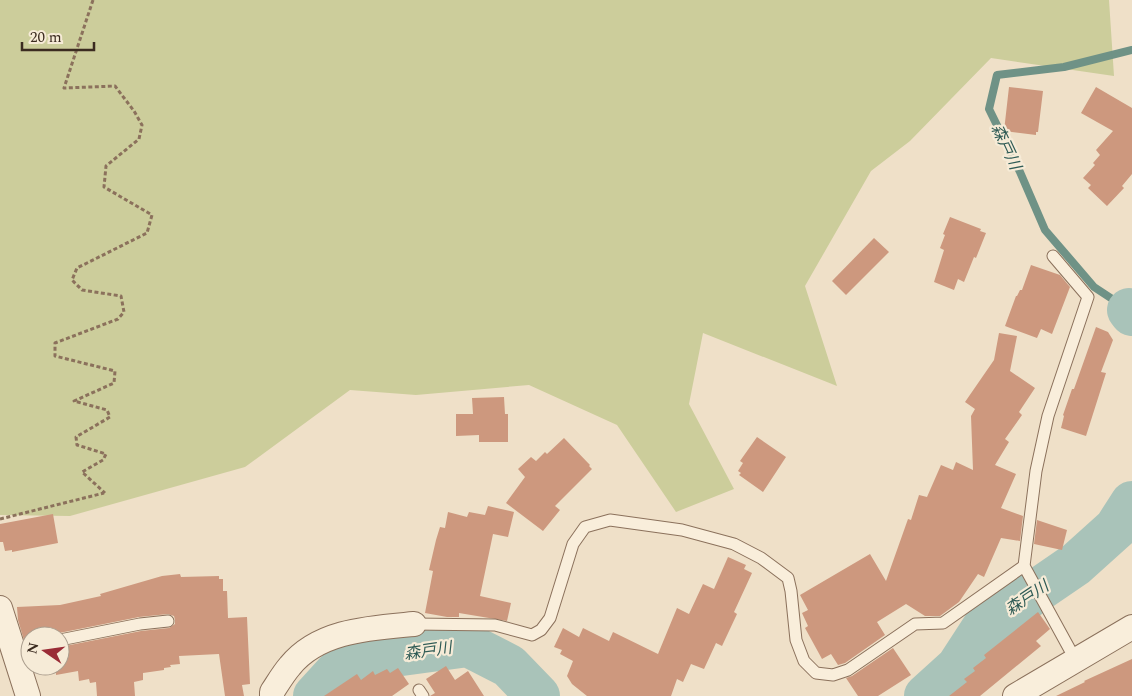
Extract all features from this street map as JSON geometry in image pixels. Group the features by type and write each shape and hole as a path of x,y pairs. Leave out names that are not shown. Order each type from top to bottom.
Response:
{"street":[{"path":"0,608 20,644"},
{"path":"272,696 272,692 290,665 316,644 346,633 414,624"},
{"path":"1015,696 1132,627"},
{"path":"26,676 28,696"}],"lane":[{"path":"1053,256 1088,297 1048,416 1036,471 1026,569 1075,660"},
{"path":"414,624 495,625 532,635 541,630 550,618 573,544 585,526 610,520 682,530 734,544 761,558 788,578 796,640 804,661 816,673 833,675 848,670 915,624 943,623 1026,569"},
{"path":"70,638 140,624 168,621"}],"path":[{"path":"0,518 105,493 82,472 103,460 106,454 77,445 76,437 110,417 107,410 74,401 114,383 115,371 56,356 55,343 118,320 124,312 121,296 82,290 72,280 77,268 147,233 152,215 104,186 106,166 139,139 142,125 134,111 114,86 64,88 93,0"}],"green space":[{"path":"0,0 1109,0 1114,76 991,58 910,141 871,171 805,286 837,386 703,333 689,404 734,489 676,512 617,425 529,385 416,395 350,390 245,467 70,516 0,515"}],"building":[{"path":"1009,87 1043,91 1038,132 1036,132 1036,135 1004,131"},
{"path":"1096,87 1132,108 1132,174 1122,186 1124,188 1107,206 1088,188 1091,185 1083,178 1095,165 1093,163 1100,155 1096,150 1113,131 1081,113"},
{"path":"950,217 981,229 980,231 986,233 964,282 958,279 954,290 934,282 944,250 940,248 945,235 943,234"},
{"path":"874,238 889,252 846,295 832,281"},
{"path":"1031,265 1060,275 1070,287 1052,334 1041,329 1037,338 1005,326 1016,296 1022,290"},
{"path":"1096,327 1108,332 1113,340 1101,372 1106,373 1086,436 1061,428 1063,415 1072,389 1074,389"},
{"path":"999,333 1017,336 1010,371 1035,388 1019,412 1022,415 1005,439 1009,442 995,465 1016,474 1001,508 1023,516 1020,541 1001,538 984,577 978,574 959,602 940,616 925,616 906,604 877,622 885,635 845,663 838,665 831,654 822,659 805,628 808,626 802,613 808,610 800,595 870,554 886,581 908,519 911,520 919,495 927,497 941,465 953,470 956,462 973,470 971,416 975,409 965,402 994,360"},
{"path":"504,397 505,414 508,414 508,442 479,442 479,435 456,436 456,414 473,414 472,398"},
{"path":"757,437 786,457 763,492 739,475 741,473 738,471 743,463 740,461"},
{"path":"564,438 592,469 555,506 560,510 543,531 506,503 525,477 518,469 531,457 536,461 545,452 547,454"},
{"path":"488,506 514,512 508,537 493,534 480,596 511,603 507,621 459,613 459,617 447,617 425,613 433,571 429,570 440,527 445,528 448,512 467,517 469,512 485,515"},
{"path":"53,514 58,543 12,552 12,550 5,551 3,542 0,542 0,524"},
{"path":"1037,520 1067,530 1062,550 1034,544"},
{"path":"728,557 746,565 744,569 752,573 734,612 737,614 722,646 716,643 704,669 691,664 683,682 677,679 671,696 587,696 572,684 567,676 573,661 560,654 562,650 554,647 563,628 579,637 583,628 609,641 613,632 658,654 677,608 689,614 703,584 714,589"},
{"path":"180,574 181,577 219,576 219,579 223,579 223,591 227,591 228,618 247,617 250,684 242,685 244,696 225,696 219,654 179,656 180,664 170,665 171,667 164,668 164,670 143,673 143,680 134,682 135,696 97,696 96,682 90,683 89,679 79,681 78,671 70,672 70,645 141,631 169,628 175,624 175,620 174,616 168,614 139,617 70,631 70,626 20,627 17,607 60,605 101,596 100,594 162,576"},
{"path":"1038,612 1050,629 1036,641 1041,646 980,696 949,696 967,682 964,679 975,671 973,668 986,658 984,655"},
{"path":"893,648 911,675 878,696 858,696 846,678 852,676"},
{"path":"1132,659 1132,696 1056,696 1084,681"},
{"path":"446,666 455,680 468,671 484,696 430,696 435,693 426,679"},
{"path":"398,668 409,684 392,696 324,696 357,674 361,680 373,671 375,675 387,669 390,673"}],"waterway":[{"name":"森戸川","path":"1129,310 1094,287 1045,230 1020,172 989,109 997,75 1064,67 1132,50"},
{"name":"森戸川","path":"1129,310 1132,314"},
{"name":"森戸川","path":"926,696 958,667 984,627 1076,564 1116,528 1132,503"},
{"name":"森戸川","path":"315,696 336,673 372,658 468,645 509,666 538,696"}]}
